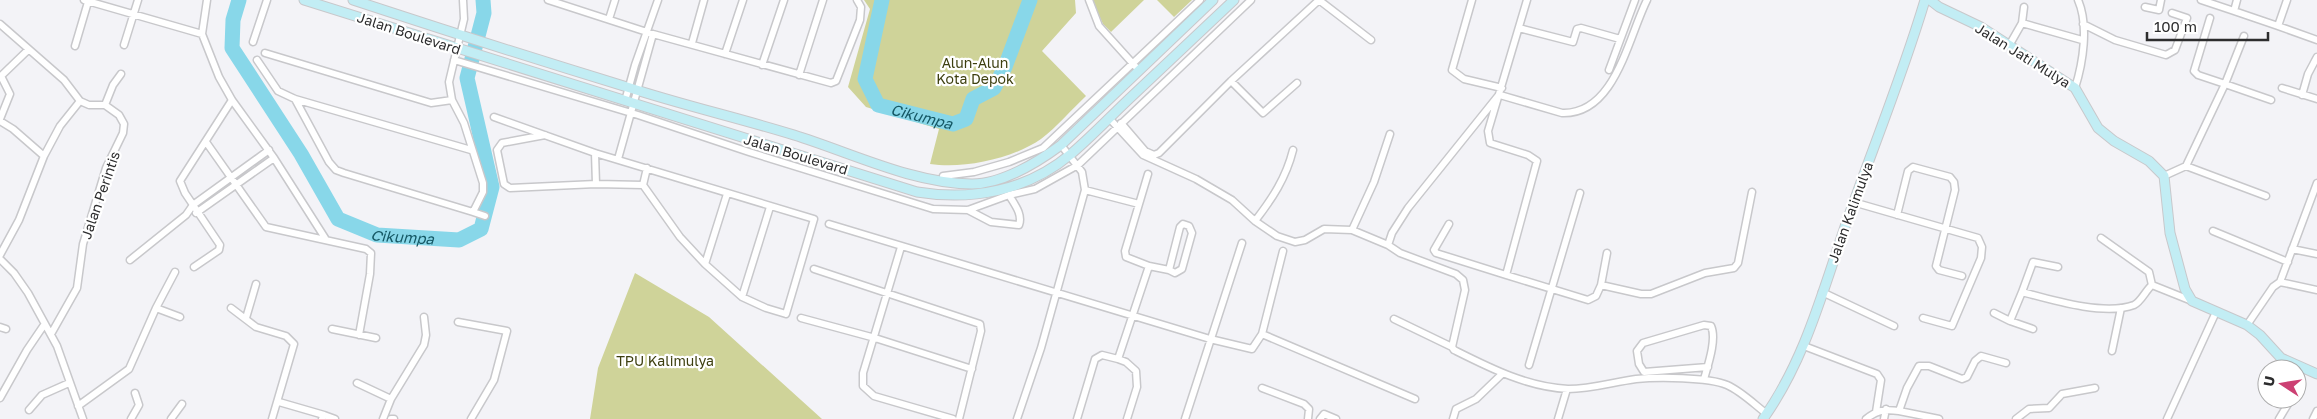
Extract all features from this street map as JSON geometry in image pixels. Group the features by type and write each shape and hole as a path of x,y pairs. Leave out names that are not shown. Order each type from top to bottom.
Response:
{"main road":[{"name":"Jalan Boulevard","path":"304,0 458,48 629,106 917,192 937,195 976,195 997,192 1036,177 1071,154 1234,0"},
{"name":"Jalan Boulevard","path":"353,0 632,89 794,135 917,176 944,182 975,184 1000,178 1040,160 1062,145 1213,0"},
{"name":"Jalan Kalimulya","path":"1765,417 1793,372 1804,346 1895,92 1925,0"},
{"name":"Jalan Jati Mulya","path":"1930,0 1939,7 1981,27 2010,44 2075,88 2098,128 2114,141 2149,161 2164,176"},
{"path":"2164,176 2170,233 2185,289 2192,301 2247,325 2260,335 2281,358 2317,374"}],"street":[{"path":"124,46 138,0"},
{"path":"207,0 202,34 219,77 232,100 274,158 325,238"},
{"path":"253,42 267,0"},
{"path":"295,99 329,162 336,170 389,188 479,214 483,192 482,183 464,123 452,100 449,82 464,19 463,0"},
{"path":"548,0 650,33 692,43 762,65 831,83 836,81 860,20 861,7 857,0"},
{"path":"609,19 614,0"},
{"path":"618,159 635,64 650,33 658,0"},
{"path":"692,43 704,0"},
{"path":"725,54 743,0"},
{"path":"762,65 784,0"},
{"path":"799,75 823,0"},
{"path":"1089,0 1099,26 1140,70"},
{"path":"943,176 974,172 1009,162 1043,148 1200,0"},
{"path":"454,60 629,106 749,152 933,209 968,210 1009,195 1035,189 1078,165 1251,0"},
{"path":"1108,118 1119,125 1145,151 1154,155 1160,152 1231,81 1319,0 1371,40"},
{"path":"1472,0 1452,70 1464,79 1562,113 1568,113 1592,105 1601,97 1614,78 1647,0"},
{"path":"1506,275 1537,161 1528,155 1490,143 1488,131 1527,0"},
{"path":"1609,70 1635,0"},
{"path":"2075,88 2080,71 2083,24 2082,8 2078,0"},
{"path":"2145,7 2159,10 2161,0"},
{"path":"2200,0 2317,40"},
{"path":"2234,11 2237,0"},
{"path":"2278,26 2287,0"},
{"path":"75,46 86,1 202,34"},
{"path":"2010,44 2022,24 2024,7"},
{"path":"2083,24 2115,40 2166,55 2175,50 2187,18 2172,13"},
{"path":"2210,18 2194,71 2198,75 2271,100"},
{"path":"0,24 64,80 80,101 89,105 105,105 113,85 121,74"},
{"path":"2022,24 2082,40"},
{"path":"1519,28 1573,42 1578,29 1581,28 1620,39"},
{"path":"2164,176 2186,166 2225,84 2244,36"},
{"path":"28,50 1,76 10,94 0,120 44,156"},
{"path":"265,54 431,103 452,100"},
{"path":"2302,95 2310,69 2317,57"},
{"path":"256,60 278,91 295,99 471,150"},
{"path":"1231,81 1262,113 1268,111 1297,83"},
{"path":"2282,88 2317,99"},
{"path":"1388,245 1392,233 1408,208 1501,92"},
{"path":"194,267 219,250 220,245 193,205 180,180 232,100"},
{"path":"80,101 60,126 44,156 19,220 0,257 28,293 44,325 51,334 83,419"},
{"name":"Jalan Perintis","path":"51,334 77,288 83,244 106,168 124,133 124,124 119,115 105,105"},
{"path":"494,117 547,134 595,153 618,159 647,168 727,194 770,207 814,219 786,314 766,308 742,297 704,264 680,237 643,185 647,168"},
{"path":"1119,125 1143,155 1196,179 1232,200 1256,222 1277,236 1295,242 1305,240 1324,229 1352,230 1400,252 1456,274 1463,280 1465,290 1452,347"},
{"path":"547,134 502,144 497,150 504,184 510,188 517,189 596,184 643,185"},
{"path":"1352,230 1374,182 1390,134"},
{"path":"206,142 266,227 325,238 366,249 371,253 370,274 359,335"},
{"path":"1017,419 1041,348 1085,190 1082,172 1071,154 1062,145"},
{"path":"130,260 186,215 193,205 268,150"},
{"path":"1256,222 1278,190 1289,165 1293,150"},
{"path":"595,153 596,184"},
{"path":"186,215 198,213 274,158"},
{"path":"2186,166 2266,196"},
{"path":"1897,215 1908,171 1913,167 1950,177 1954,182 1955,190 1936,266 1940,270 1962,276"},
{"path":"1148,174 1125,254 1130,259 1175,273 1182,269 1192,233 1189,226 1183,224 1180,227 1169,270"},
{"path":"2247,325 2273,287 2280,282 2317,183"},
{"path":"1085,190 1139,204"},
{"path":"1601,285 1641,294 1652,294 1706,273 1734,268 1738,262 1752,192"},
{"path":"1529,365 1580,193"},
{"path":"704,264 727,194"},
{"path":"968,210 991,222 1019,225 1021,220 1020,214 1009,195"},
{"path":"1854,202 1978,238 1982,247 1981,258 1952,326 1923,318"},
{"path":"742,297 770,207"},
{"path":"829,224 1210,339 1253,349 1262,334 1283,251"},
{"path":"1449,224 1434,250 1436,253 1551,290 1592,300 1601,285 1607,253"},
{"path":"2213,231 2288,262"},
{"path":"2101,238 2148,272 2152,285"},
{"path":"1185,419 1242,243"},
{"path":"901,247 863,373 863,386 874,396 953,419"},
{"path":"2292,249 2317,254"},
{"path":"2010,321 2034,262 2058,267"},
{"path":"1118,359 1149,266"},
{"path":"814,269 978,323 981,330 959,419"},
{"path":"78,406 129,369 156,308 175,272"},
{"path":"2280,282 2317,290"},
{"path":"246,318 256,284"},
{"path":"2152,285 2192,301"},
{"path":"2022,292 2073,306 2121,308 2136,304 2152,285"},
{"path":"1822,292 1894,326"},
{"path":"156,308 180,316"},
{"path":"231,308 256,327 286,336 294,344 279,402 272,419"},
{"path":"2112,351 2121,308"},
{"path":"2167,419 2216,312"},
{"path":"1994,313 2033,329"},
{"path":"383,419 391,399 424,345 426,335 424,317"},
{"path":"800,318 875,338 972,369"},
{"path":"1394,320 1452,347 1454,350 1502,374 1546,386 1568,389 1592,388 1637,379 1704,379 1728,385 1765,417"},
{"path":"458,322 508,331 494,380 471,419"},
{"path":"1704,379 1708,367 1714,331 1707,324 1643,344 1636,351 1639,364 1644,372 1708,367"},
{"path":"0,398 27,350 44,325"},
{"path":"332,329 376,338"},
{"path":"1262,334 1415,399"},
{"path":"1804,346 1877,374 1881,380 1876,412"},
{"path":"1077,419 1095,360 1102,355 1126,362 1136,371 1137,387 1127,419"},
{"path":"1899,411 1907,388 1919,366 1929,366 1962,379 1967,377 1975,361 1981,356 2006,363"},
{"path":"1453,419 1456,409 1476,399 1502,374"},
{"path":"29,410 42,395 69,383"},
{"path":"357,383 391,399"},
{"path":"1262,388 1304,404 1309,409 1308,419"},
{"path":"2016,419 2029,409 2049,408 2062,394 2095,388"},
{"path":"1558,419 1568,389"},
{"path":"131,419 139,405 135,393"},
{"path":"279,402 323,417 335,419"},
{"path":"171,419 182,404"},
{"path":"1884,419 1886,409"},
{"path":"1866,419 1876,412 1886,409 1939,419"},
{"path":"2313,419 2317,411"},
{"path":"1320,419 1324,414 1336,419"}],"green space":[{"name":"Alun-Alun Kota Depok","path":"864,0 1075,0 1076,13 1042,51 1086,96 1041,139 1016,152 972,164 930,164 939,129 866,107 848,87 870,9"},
{"path":"1092,0 1144,0 1111,32 1103,24"},
{"path":"1157,0 1192,0 1174,17"},
{"name":"TPU Kalimulya","path":"635,273 709,317 822,419 590,419 598,368"}],"waterway":[{"name":"Cikumpa","path":"239,0 233,20 232,48 301,154 338,219 377,235 459,240 481,229 492,187 467,78 484,13 483,0"},
{"name":"Cikumpa","path":"882,0 865,79 878,105 953,124 966,119 973,99 994,88 1005,67 1030,0"}]}
